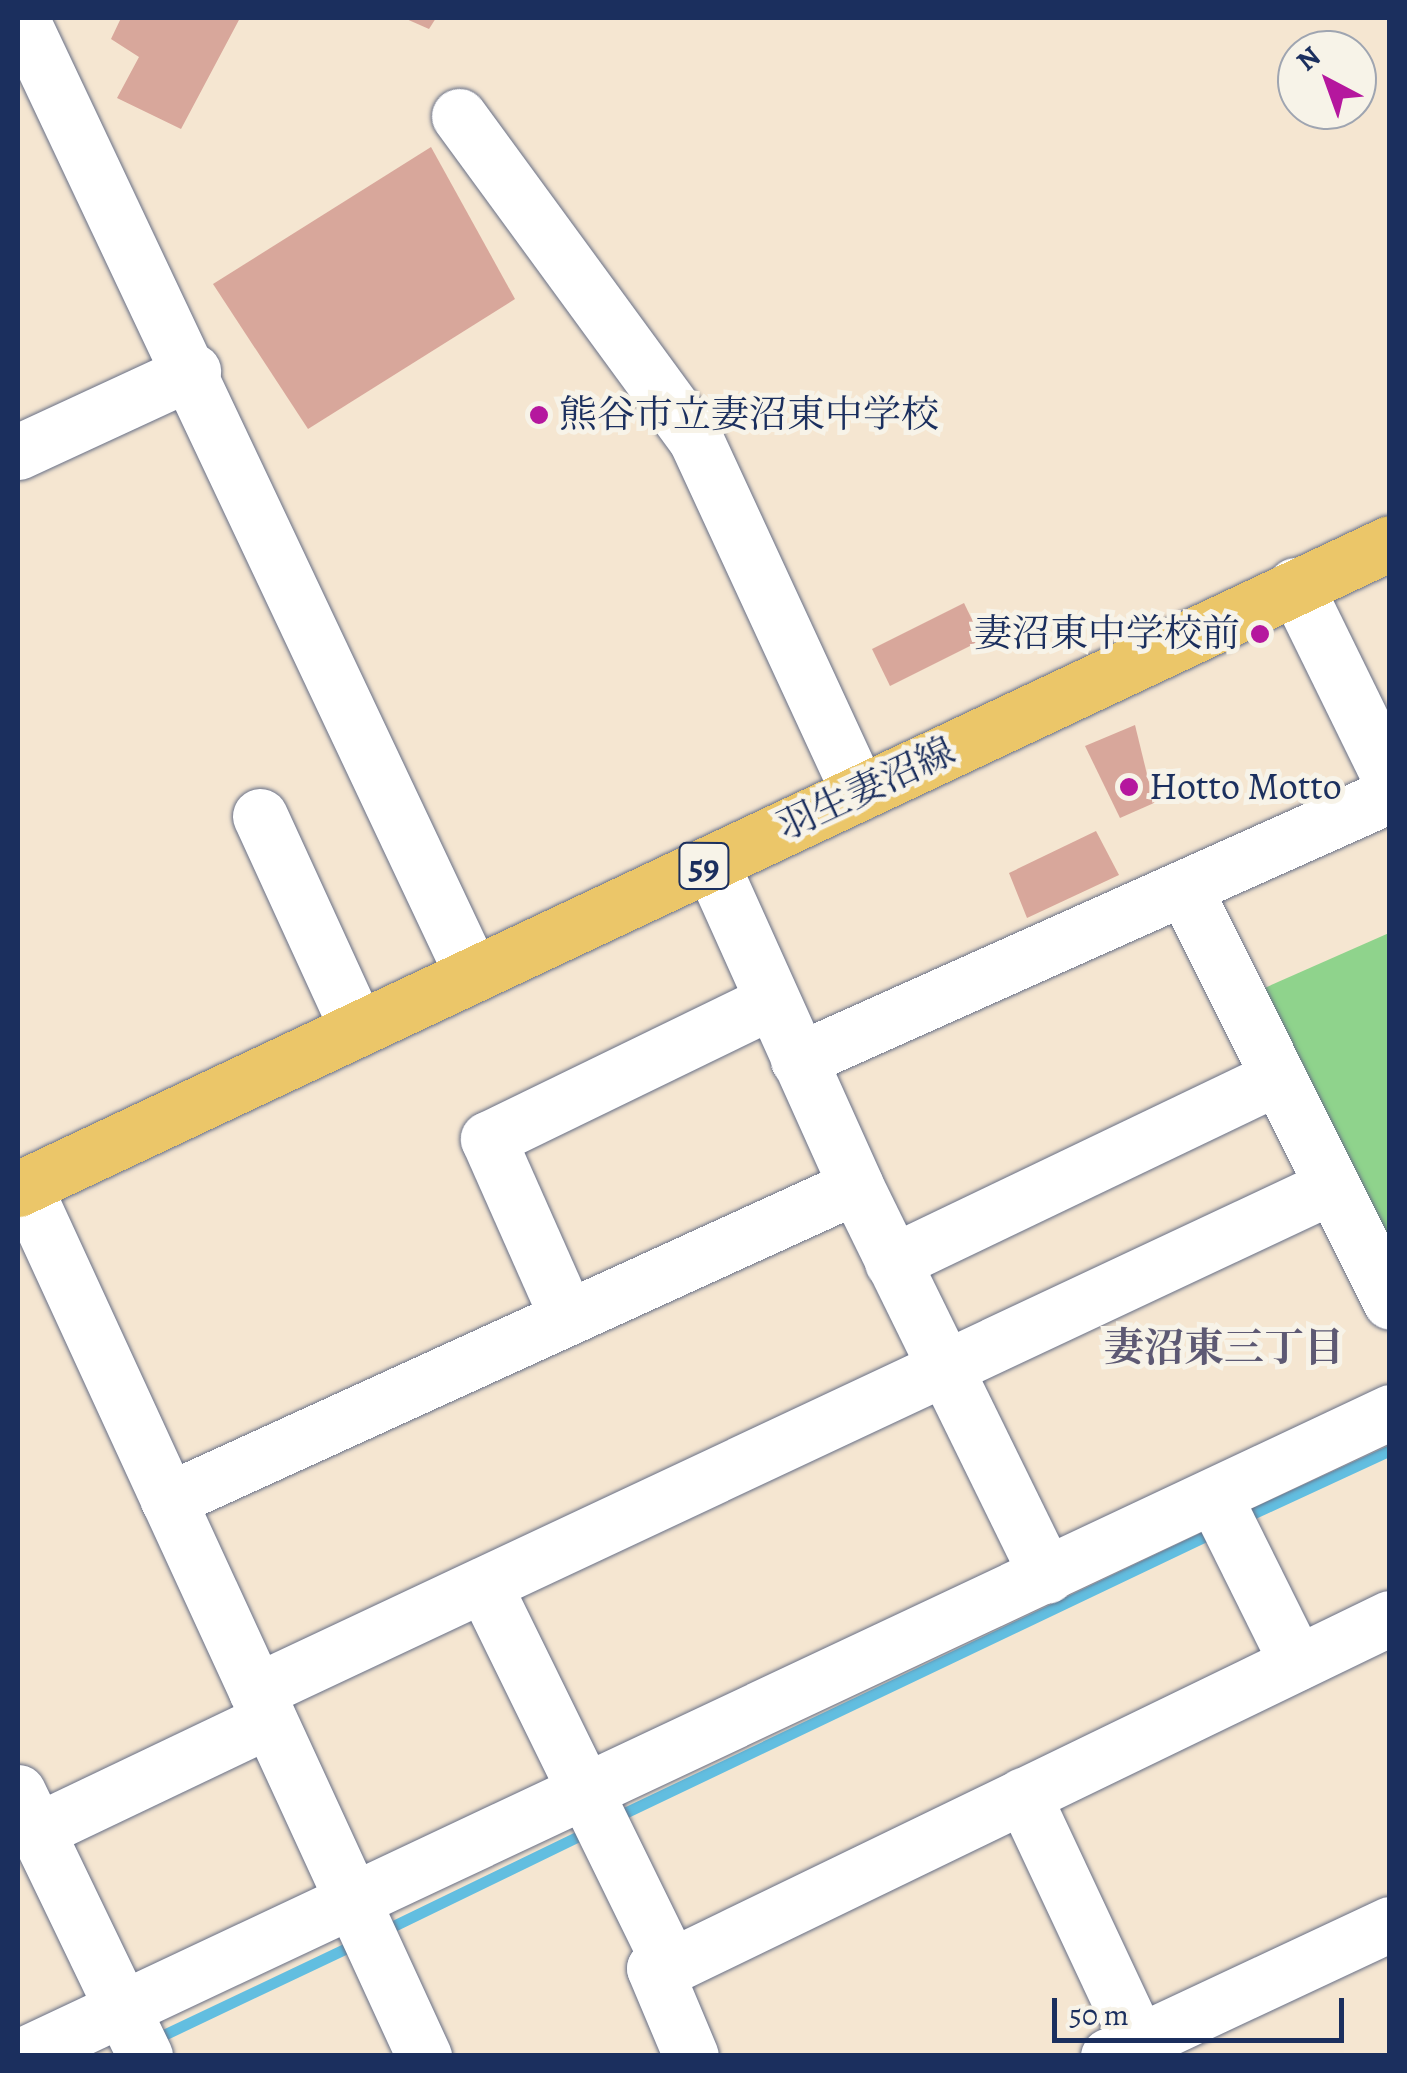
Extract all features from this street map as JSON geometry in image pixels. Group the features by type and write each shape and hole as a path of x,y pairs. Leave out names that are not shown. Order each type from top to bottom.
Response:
{"main road":[{"name":"羽生妻沼線","path":"21,1188 1390,543"}],"street":[{"path":"21,18 192,370 472,974"},
{"path":"459,116 695,438 859,793"},
{"path":"18,452 192,370"},
{"path":"1295,585 1373,705 1390,779"},
{"path":"798,1060 1390,795"},
{"path":"260,816 357,1028"},
{"path":"711,863 770,1002 856,1186 1046,1576"},
{"path":"1185,890 1390,1302"},
{"path":"567,1317 488,1139 770,1002"},
{"path":"892,1262 1278,1076"},
{"path":"168,1500 856,1186"},
{"path":"145,2056 27,1811 262,1706 484,1586 1332,1186"},
{"path":"21,1188 424,2056"},
{"path":"21,2056 354,1904 1390,1412"},
{"path":"1214,1496 1297,1663"},
{"path":"484,1586 671,1966"},
{"path":"691,2056 654,1968 671,1966 1390,1618"},
{"path":"1023,1795 1130,2051 1390,1924"}],"green space":[{"path":"1389,933 1389,1270 1251,994"}],"building":[{"path":"121,18 240,18 181,129 117,98 139,57 111,39"},
{"path":"404,18 436,18 429,29"},
{"path":"431,147 515,299 308,429 213,284"},
{"path":"964,603 982,640 890,686 872,649"},
{"name":"Hotto Motto","path":"1135,725 1154,803 1120,818 1085,746"},
{"path":"1096,831 1119,875 1027,918 1009,873"}],"waterway":[{"path":"1241,1519 1390,1450"},
{"path":"614,1818 1216,1531"},
{"path":"381,1932 589,1831"},
{"path":"155,2039 355,1944"}],"place":[{"name":"熊谷市立妻沼東中学校","path":"539,415"},
{"name":"妻沼東中学校前","path":"1260,634"},
{"name":"Hotto Motto","path":"1129,787"}],"district":[{"name":"妻沼東三丁目","path":"1224,1348"}]}
